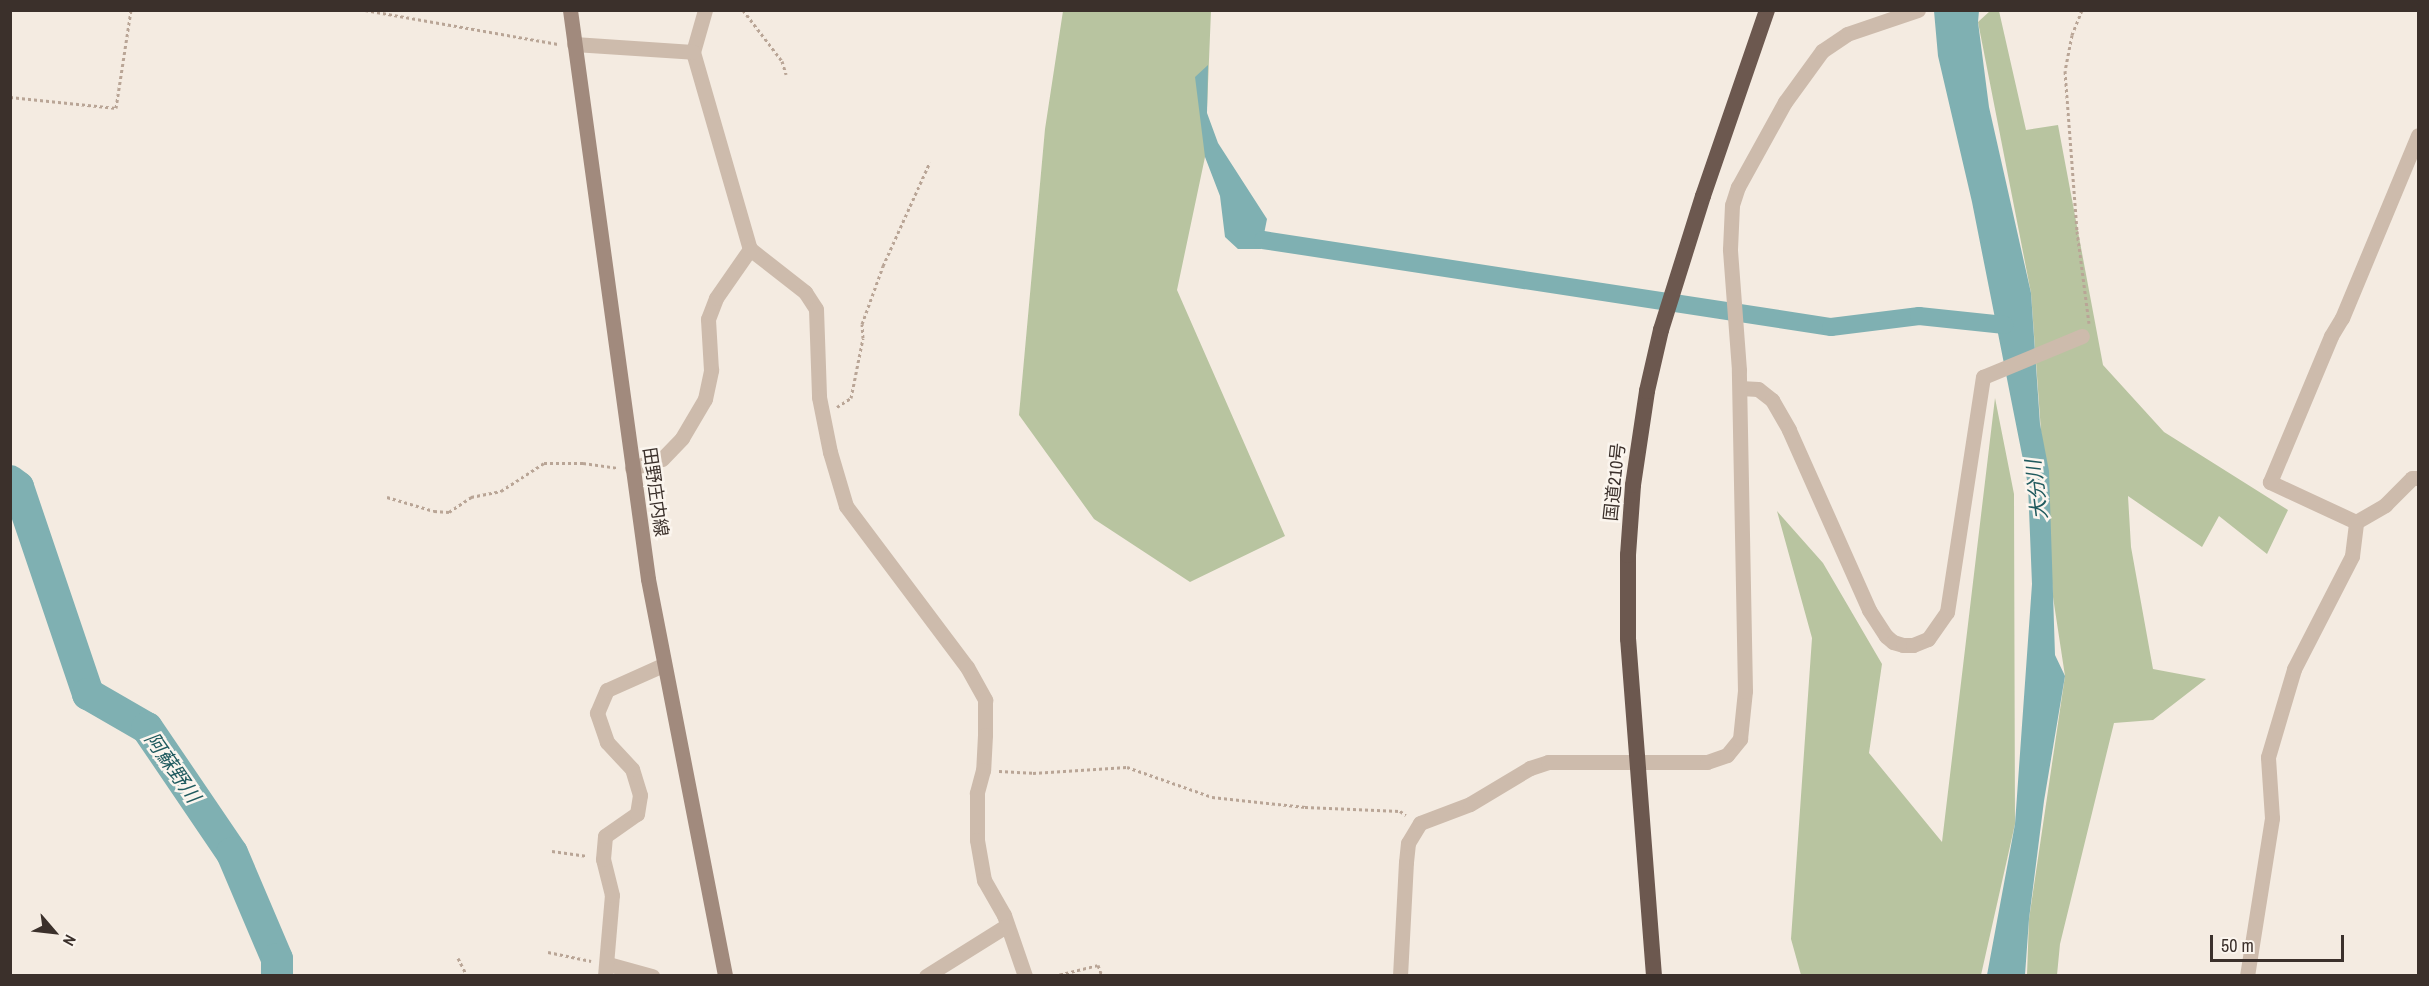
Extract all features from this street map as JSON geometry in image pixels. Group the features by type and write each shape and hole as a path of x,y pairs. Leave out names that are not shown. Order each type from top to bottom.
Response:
{"highway":[{"name":"国道210号","path":"1654,975 1629,650 1628,555 1640,433 1661,330 1677,275 1767,10"}],"main road":[{"name":"田野庄内線","path":"570,10 632,468 663,665 725,975"}],"street":[{"path":"705,10 693,52 750,249 805,292 816,309 819,397 846,506 967,667 984,700 983,770 977,793 977,840 984,880 1004,915 1025,975"},
{"path":"1400,975 1408,843 1420,823 1470,804 1530,768 1548,762 1718,760 1737,745 1743,729 1745,691 1740,388 1730,249 1730,216 1735,195 1788,96 1822,51 1838,38 1918,10"},
{"path":"574,44 693,52"},
{"path":"2356,522 2270,482 2331,336 2342,318 2418,135"},
{"path":"632,468 662,459 682,438 705,399 711,370 708,319 716,298 750,249"},
{"path":"1740,388 1758,389 1775,406 1869,610 1886,636 1902,645 1928,639 1947,612 1983,377 2082,336"},
{"path":"2356,522 2385,505 2412,478 2418,478"},
{"path":"2247,975 2272,818 2268,757 2294,669 2352,556 2356,522"},
{"path":"652,975 606,970 612,895 603,859 605,836 637,814 640,795 632,769 607,742 597,713 607,690 663,665"},
{"path":"926,975 1006,926"}],"path":[{"path":"10,97 116,108 131,10"},
{"path":"365,10 547,44 574,44"},
{"path":"743,10 782,61 786,74"},
{"path":"2082,10 2072,35 2065,71 2077,231 2089,326 2082,336"},
{"path":"823,417 851,398 862,338 862,324 883,266 930,162"},
{"path":"387,497 434,511 449,512 471,498 501,491 544,463 632,468"},
{"path":"983,770 1033,773 1127,767 1212,796 1305,807 1400,811 1420,823"},
{"path":"552,851 603,859"},
{"path":"548,952 606,970"},
{"path":"458,958 467,975"},
{"path":"1054,975 1098,964 1102,975"}],"green space":[{"path":"1063,11 1211,11 1205,157 1177,290 1285,536 1190,582 1094,519 1019,415 1045,129"},
{"path":"1990,11 1999,11 2026,130 2058,125 2103,365 2164,432 2288,510 2267,554 2219,516 2202,547 2128,496 2131,547 2153,669 2206,679 2153,720 2114,723 2060,944 2057,975 2027,975 2029,919 2065,676 2053,597 2031,293 1978,22"},
{"path":"1995,398 2014,494 2015,824 1981,975 1801,975 1791,939 1812,638 1777,511 1823,563 1882,664 1869,753 1942,842"}],"water":[{"name":"大分川","path":"1934,11 1979,11 1978,22 1989,107 2031,293 2040,424 2049,471 2055,655 2065,676 2044,801 2029,919 2025,975 1987,975 2015,824 2032,584 2028,485 1972,202 1938,56"},
{"path":"1208,65 1207,113 1218,143 1267,219 1261,249 1238,249 1225,237 1220,196 1205,157 1195,77"}],"waterway":[{"path":"1263,240 1831,327 1919,316 2005,325"},
{"name":"阿蘇野川","path":"10,481 18,487 88,694 147,728 232,853 277,959 277,976"}]}
